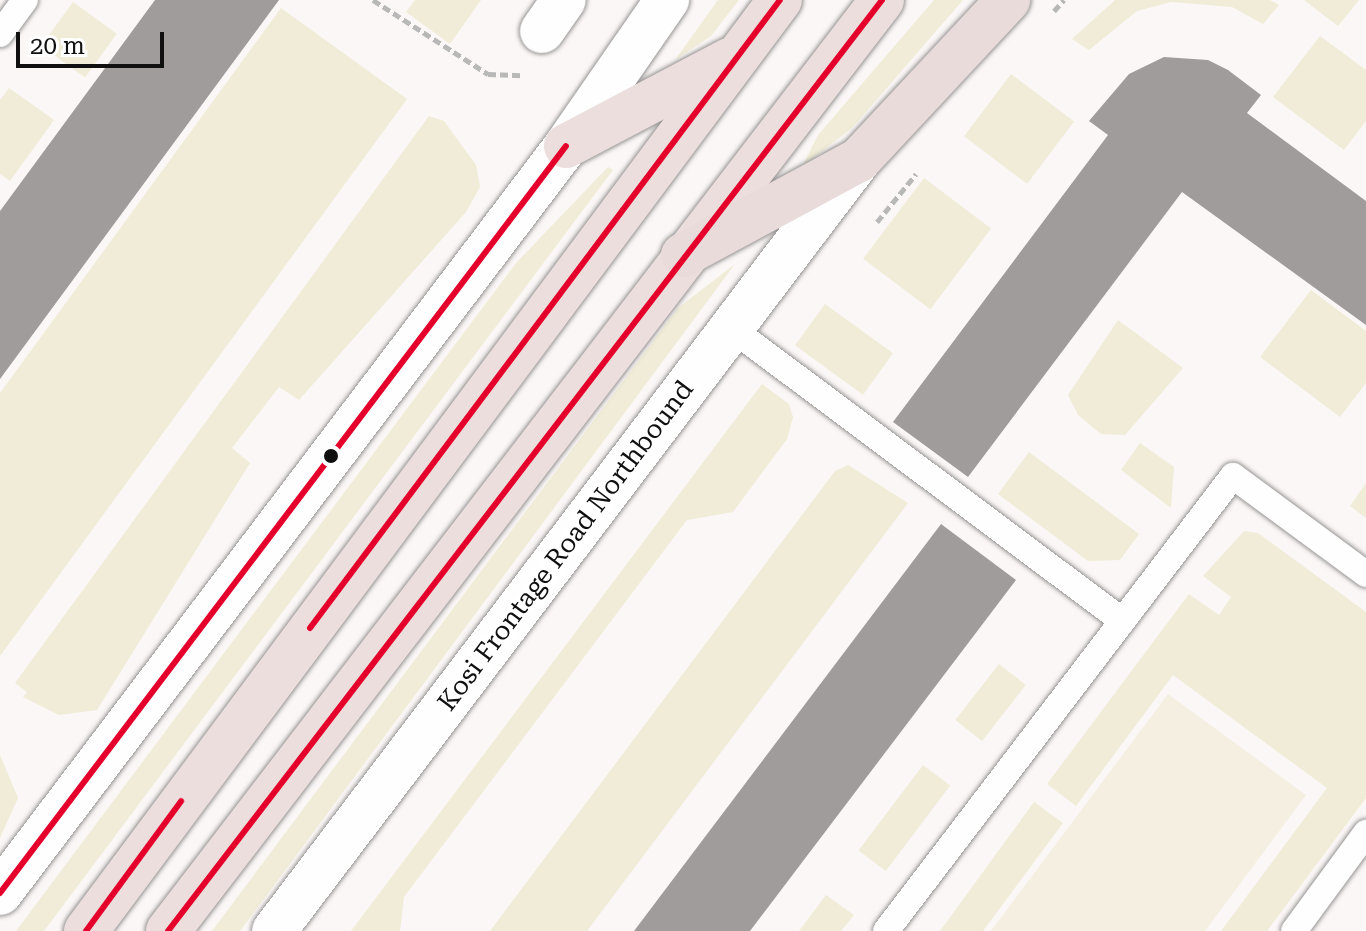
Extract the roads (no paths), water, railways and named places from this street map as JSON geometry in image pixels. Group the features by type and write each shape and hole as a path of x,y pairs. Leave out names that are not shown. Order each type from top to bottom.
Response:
{"highway":[{"path":"683,255 859,160 1008,0"}],"main road":[{"path":"86,931 780,0"},
{"path":"168,931 683,255 882,0"},
{"path":"566,146 739,55"}],"street":[{"path":"0,893 566,146 667,0"},
{"name":"Kosi Frontage Road Northbound","path":"274,931 859,160"}],"lane":[{"path":"0,34 25,0"},
{"path":"731,328 1122,621"},
{"path":"886,931 1233,476 1366,574"},
{"path":"1294,931 1366,833"}]}
